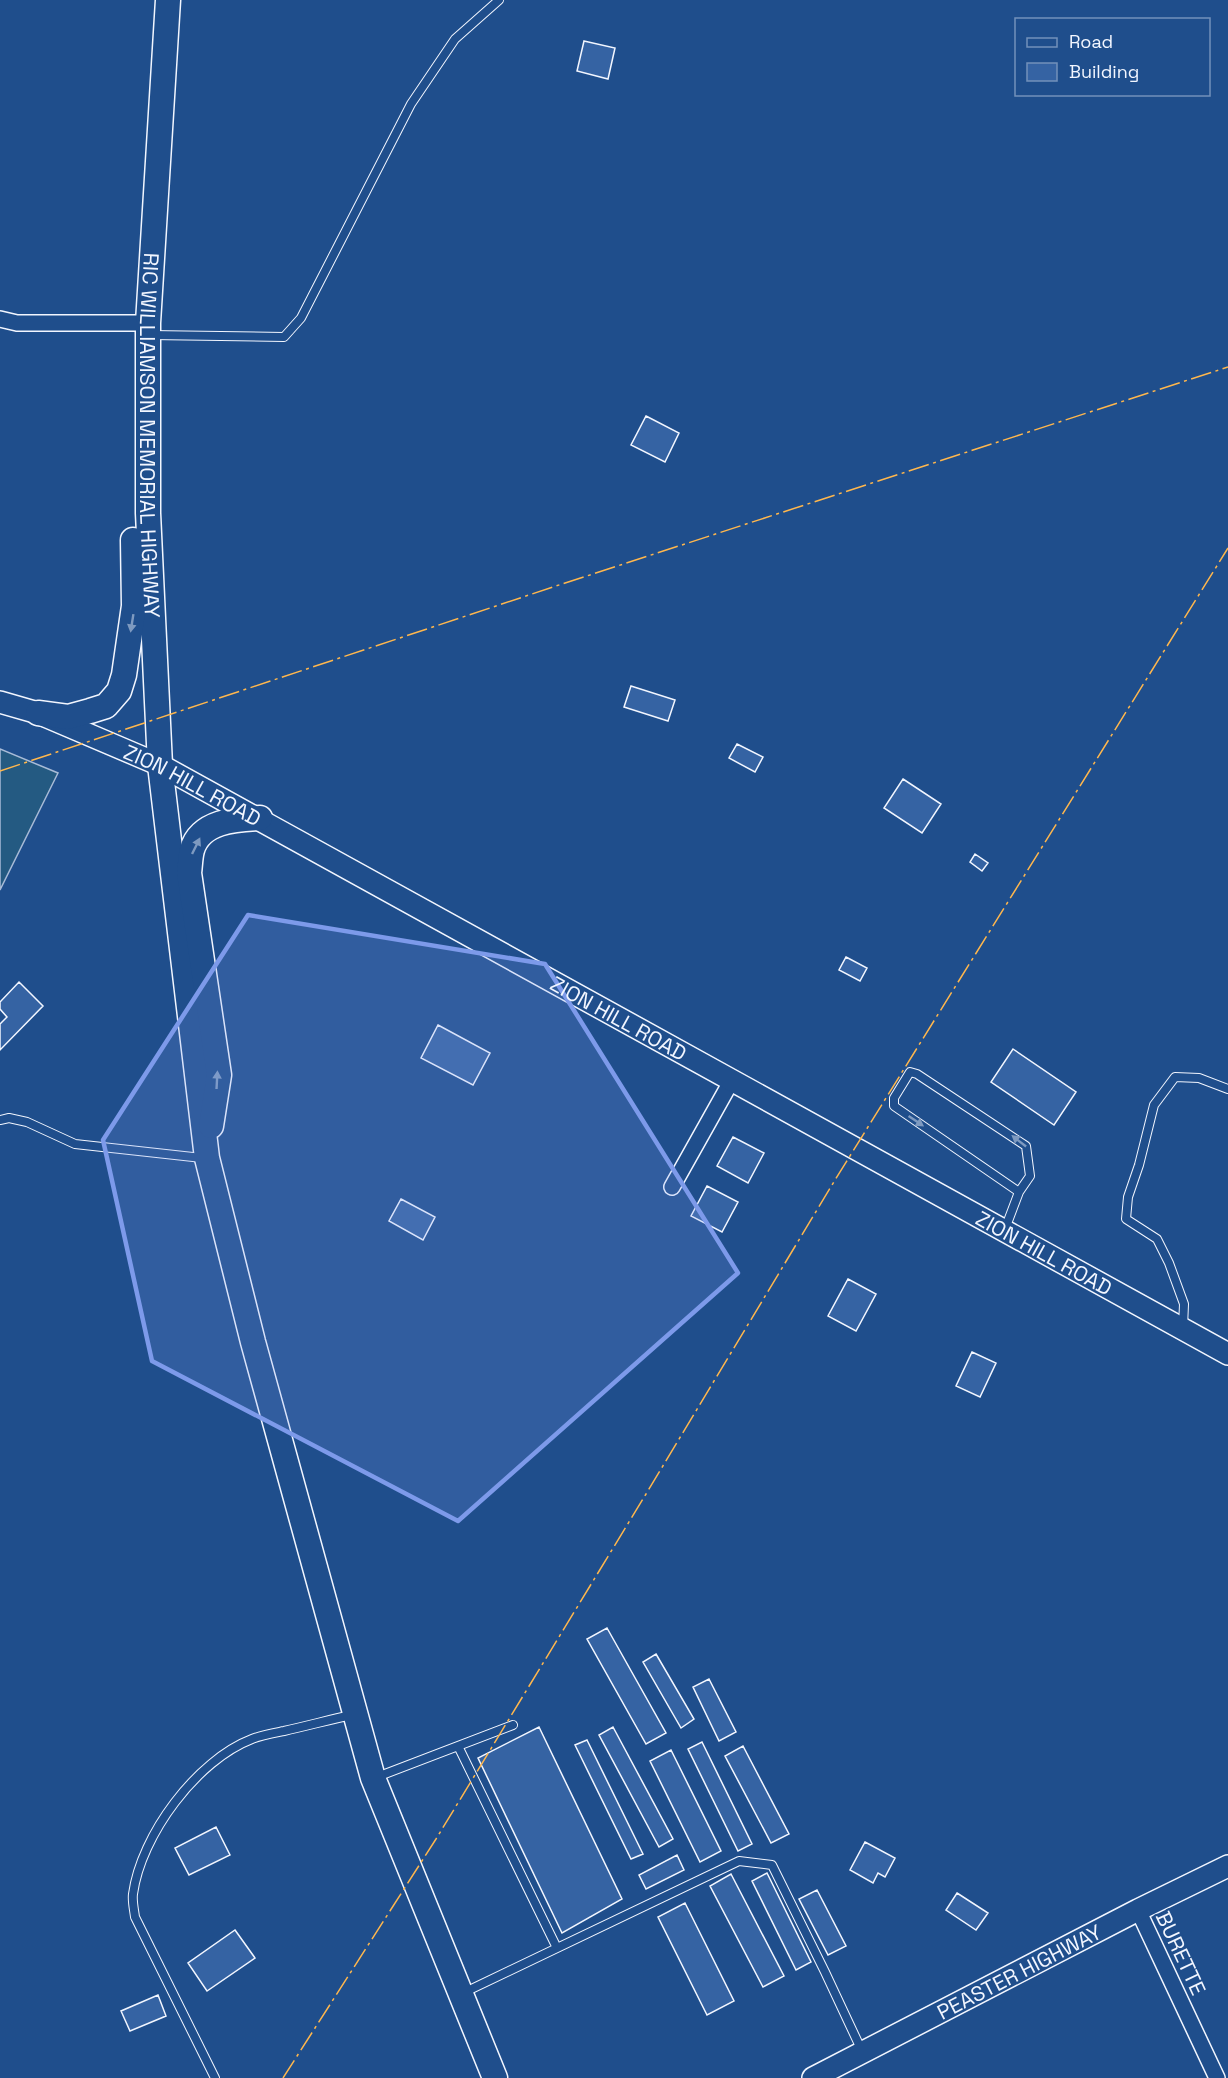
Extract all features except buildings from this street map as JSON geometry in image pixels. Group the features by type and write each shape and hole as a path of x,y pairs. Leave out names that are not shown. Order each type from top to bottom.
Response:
{"main road":[{"name":"RIC WILLIAMSON MEMORIAL HIGHWAY","path":"168,0 148,329 148,513 160,765 207,1158 253,1342 373,1778 495,2078"},
{"path":"38,713 68,717 106,706 119,691 124,675 134,606 132,453 148,329"},
{"name":"ZION HILL ROAD","path":"0,702 38,713 160,765 260,818 1228,1354"},
{"path":"207,1158 219,1075 189,873 192,848 202,834 216,824 234,819 260,818"},
{"name":"PEASTER HIGHWAY","path":"813,2078 1228,1866"}],"street":[{"path":"0,319 17,323 148,329"},
{"path":"672,1186 732,1080"},
{"name":"BURETTE","path":"1138,1910 1217,2078"}],"lane":[{"path":"148,329 284,337 302,318 411,104 455,39 499,0"},
{"path":"1005,1230 1019,1192 1030,1176 1026,1146 918,1074 910,1072 894,1098 894,1106 1019,1192"},
{"path":"1183,1329 1184,1304 1169,1263 1157,1239 1126,1219 1128,1197 1139,1165 1154,1105 1175,1077 1199,1078 1228,1089"},
{"path":"0,1120 9,1118 27,1122 75,1144 207,1158"},
{"path":"215,2078 135,1917 133,1896 139,1869 152,1840 171,1808 194,1778 215,1759 252,1738 356,1714"},
{"path":"373,1778 513,1725"},
{"path":"458,1746 557,1948"},
{"path":"461,1994 739,1861 772,1866 863,2052"}],"highlighted area":[{"path":"248,915 545,964 738,1273 458,1521 152,1361 103,1140"}],"shaded area":[{"path":"0,749 58,773 0,890"}],"power":[{"path":"0,771 556,586 1228,367"},
{"path":"283,2078 436,1839 835,1180 1228,548"}]}
